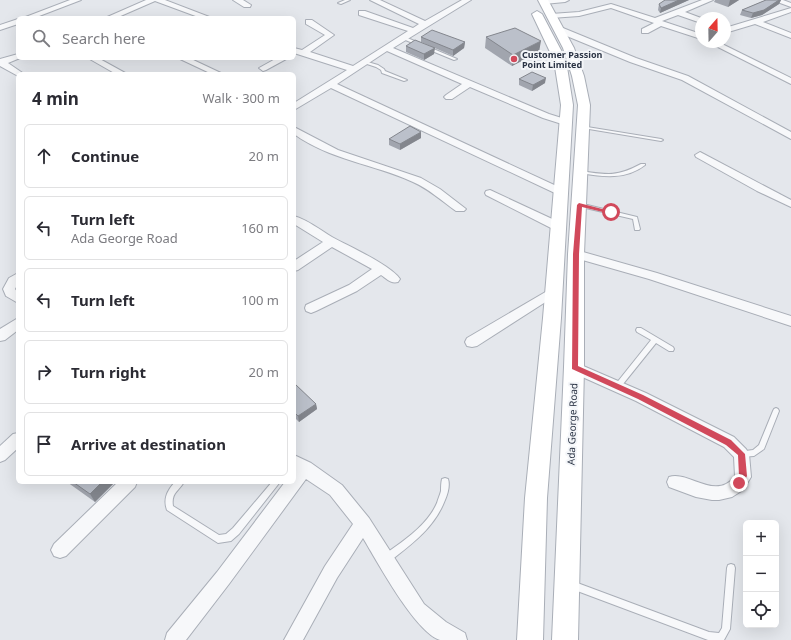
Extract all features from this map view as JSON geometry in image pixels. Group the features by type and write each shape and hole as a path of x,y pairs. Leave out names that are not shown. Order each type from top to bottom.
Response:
{"main road":[{"path":"530,640 536,498 554,291 567,105 561,67 546,10"},
{"name":"Ada George Road","path":"546,10 573,60 581,82 584,105 576,254 574,367 565,640"}],"street":[{"path":"33,16 77,0"},
{"path":"114,16 152,0"},
{"path":"158,0 202,16"},
{"path":"237,0 247,5"},
{"path":"374,0 425,24"},
{"path":"296,106 386,48 467,0"},
{"path":"546,10 566,0"},
{"path":"645,31 657,22 709,0"},
{"path":"776,0 791,5"},
{"path":"546,10 579,14 610,6 695,35"},
{"path":"546,10 627,58 685,78 791,136"},
{"path":"731,29 791,10"},
{"path":"678,12 695,19"},
{"path":"362,13 414,31"},
{"path":"0,28 16,22"},
{"path":"297,51 330,35 309,22"},
{"path":"757,22 791,36"},
{"path":"386,48 546,116 565,122"},
{"path":"724,48 791,81"},
{"path":"297,51 354,69"},
{"path":"0,63 16,57"},
{"path":"96,60 119,72"},
{"path":"187,60 214,72"},
{"path":"263,68 280,60"},
{"path":"0,63 16,72"},
{"path":"449,97 469,83"},
{"path":"330,84 561,192"},
{"path":"296,131 315,143 412,178 436,190 460,209"},
{"path":"700,155 791,204"},
{"path":"490,193 559,227"},
{"path":"296,221 317,232 331,242 365,258 381,268 394,279"},
{"path":"296,266 331,242"},
{"path":"576,254 653,276 791,321"},
{"path":"311,308 352,288 381,268"},
{"path":"9,282 10,293 16,298"},
{"path":"472,342 554,291"},
{"path":"0,336 16,324"},
{"path":"574,367 617,386 728,442 741,454 743,476 733,489 719,493 706,493 675,482"},
{"path":"0,455 16,441"},
{"path":"300,465 336,490 363,523 418,610 439,629 458,640"},
{"path":"60,550 127,484"},
{"path":"174,640 223,578 287,484"},
{"path":"293,640 331,572 363,523"}],"lane":[{"path":"340,3 348,0"},
{"path":"404,38 455,59"},
{"path":"365,62 377,66 383,70 383,72 405,80"},
{"path":"583,127 661,140"},
{"path":"581,172 616,176 629,174 643,165"},
{"path":"579,205 635,218 637,229"},
{"path":"639,330 671,349"},
{"path":"617,386 656,340"},
{"path":"741,454 754,453 762,447 776,411"},
{"path":"385,559 411,540 430,521 443,497 445,481"},
{"path":"178,484 170,492 168,500 170,508 218,539 228,538 236,531 274,484"},
{"path":"566,583 709,636 721,637 726,630 731,568"}],"building":[{"path":"665,0 679,0 661,8 659,4"},
{"path":"766,0 779,0 764,10 753,13 742,10"},
{"path":"515,28 541,41 513,55 486,37"},
{"path":"432,30 465,42 453,50 421,37"},
{"path":"415,40 435,48 424,54 406,46"},
{"path":"532,72 546,78 533,85 519,79"},
{"path":"410,126 421,132 400,144 389,139"},
{"path":"296,385 316,404 298,416 296,414"},
{"path":"76,484 100,484 90,494"}],"place":[{"name":"Customer Passion Point Limited","path":"514,59"}],"route":[{"path":"611,212 579,205 576,254 574,367 641,397 728,442 741,454 743,476 739,483"}]}
